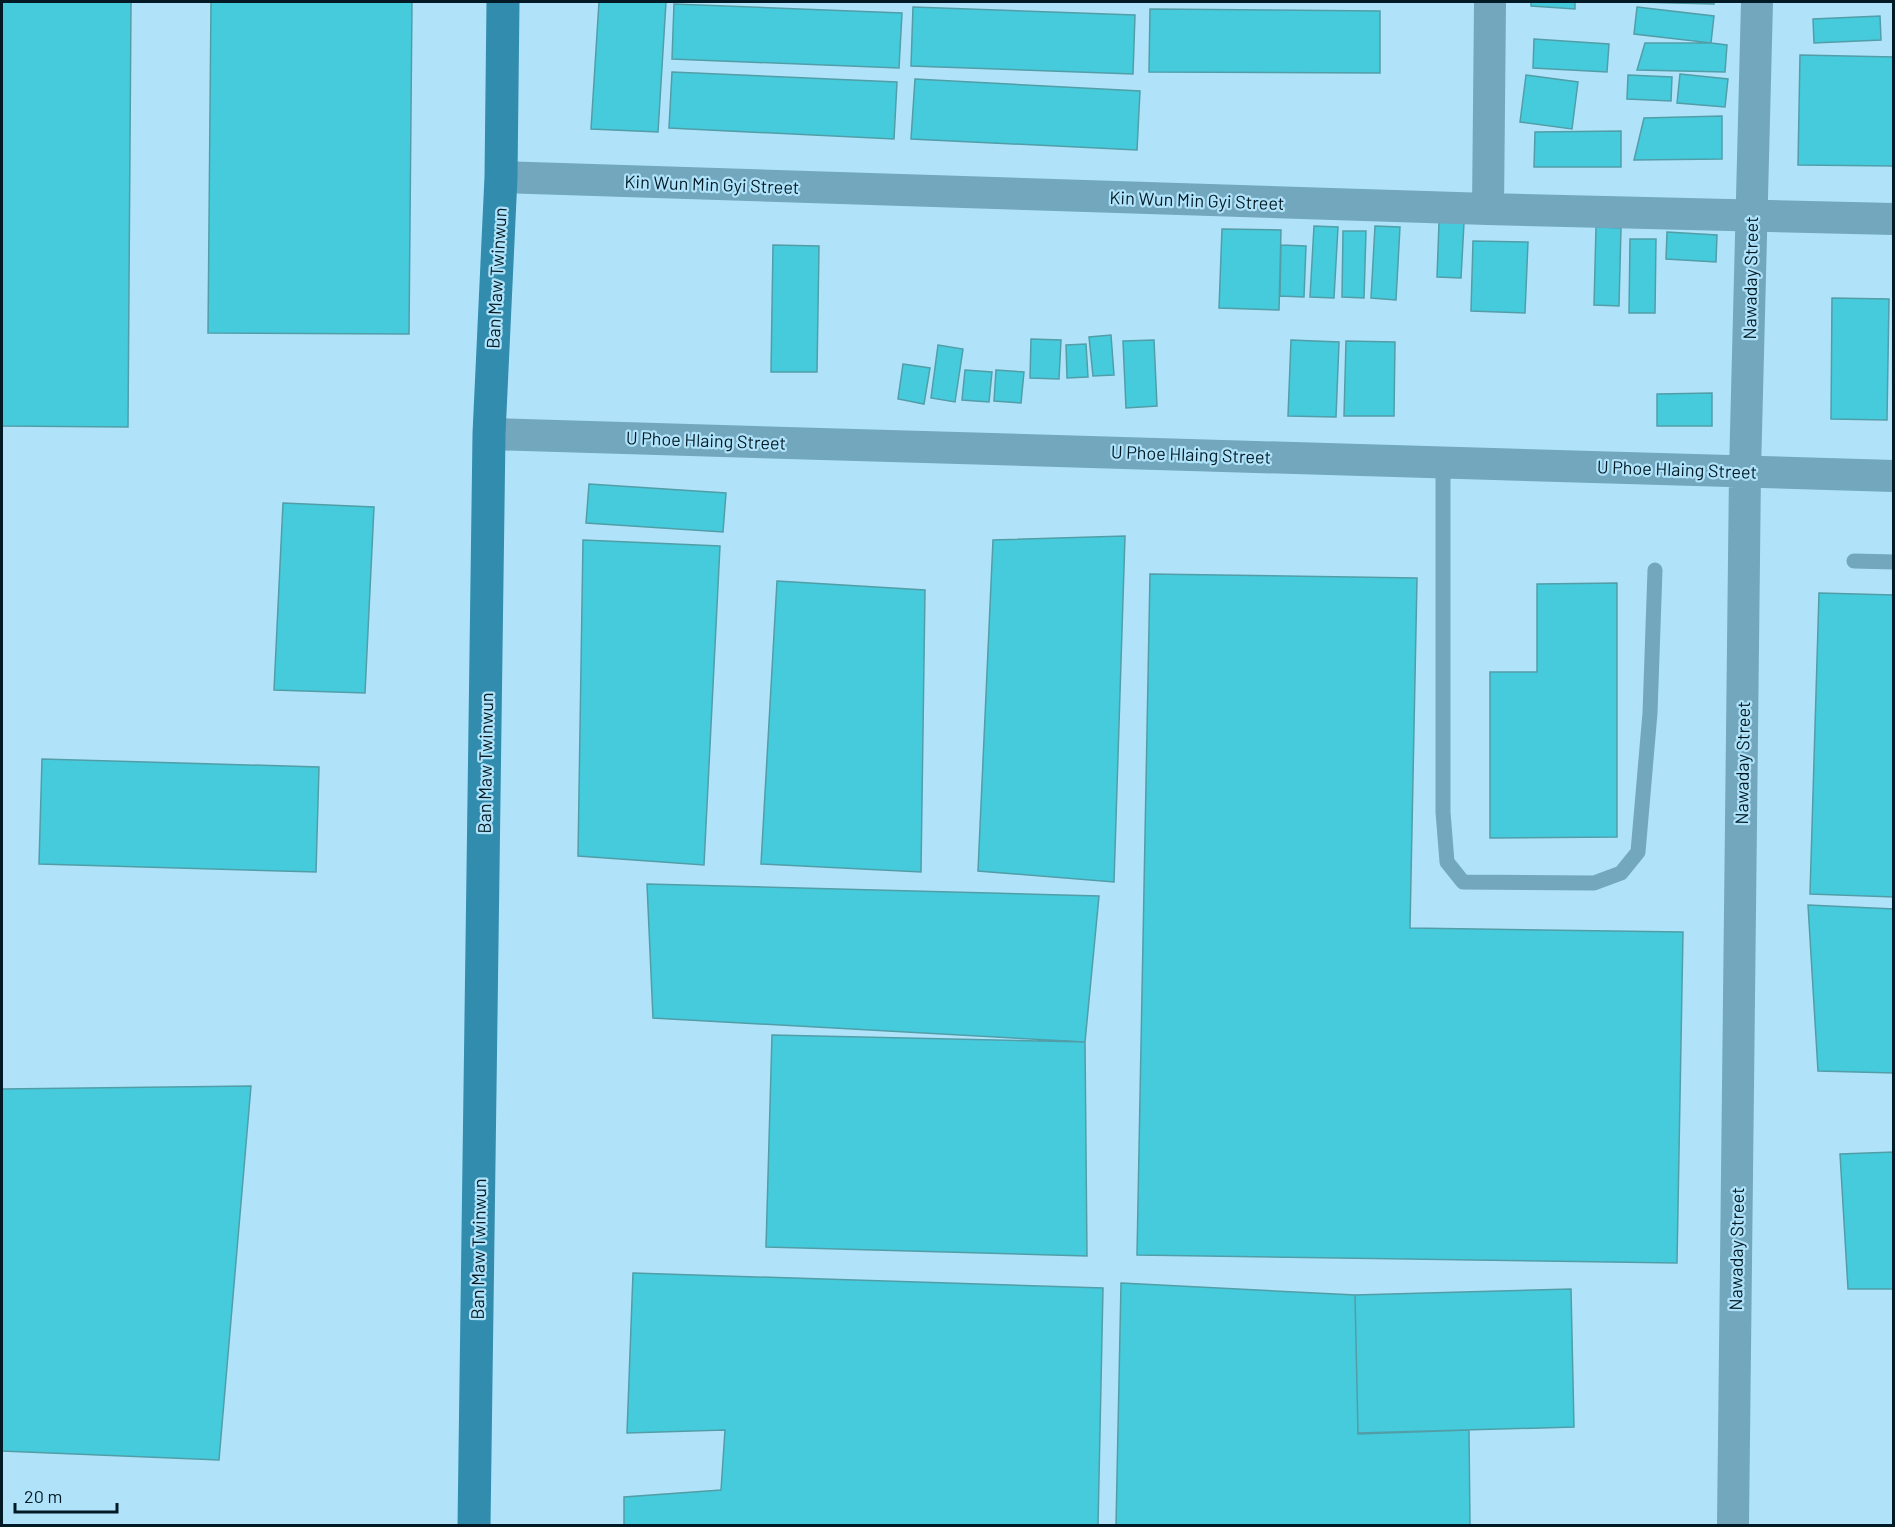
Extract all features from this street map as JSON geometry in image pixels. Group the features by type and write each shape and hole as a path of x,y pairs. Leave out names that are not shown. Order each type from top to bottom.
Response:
{"street":[{"name":"Ban Maw Twinwun","path":"474,1526 489,434 501,177 503,2"},
{"path":"1488,209 1490,2"},
{"name":"Nawaday Street","path":"1733,1526 1745,471 1757,2"},
{"name":"Kin Wun Min Gyi Street","path":"501,177 1751,217 1893,219"},
{"name":"U Phoe Hlaing Street","path":"489,434 1893,476"}],"lane":[{"path":"1443,462 1443,812 1447,862 1463,882 1594,884 1621,873 1638,852 1650,713 1655,570"},
{"path":"1854,561 1893,562"}],"building":[{"path":"2,2 131,2 128,427 2,426"},
{"path":"211,2 412,2 409,334 208,333"},
{"path":"599,2 666,2 658,132 591,129"},
{"path":"1531,2 1575,2 1575,9 1531,6"},
{"path":"1637,2 1714,2 1714,4"},
{"path":"674,4 902,13 899,68 672,59"},
{"path":"913,7 1135,15 1133,74 911,66"},
{"path":"1637,7 1714,16 1711,43 1634,34"},
{"path":"1150,9 1380,11 1380,73 1149,72"},
{"path":"1880,16 1881,40 1814,43 1813,19"},
{"path":"1534,39 1609,44 1607,72 1533,68"},
{"path":"1645,43 1727,45 1725,72 1637,70"},
{"path":"1800,55 1894,57 1894,166 1798,165"},
{"path":"672,72 897,82 894,139 669,128"},
{"path":"1680,74 1728,79 1725,107 1677,103"},
{"path":"1526,75 1578,82 1572,129 1520,122"},
{"path":"1628,75 1672,77 1671,101 1627,99"},
{"path":"915,79 1140,91 1137,150 911,139"},
{"path":"1722,116 1722,159 1634,160 1644,118"},
{"path":"1621,131 1621,167 1534,167 1535,132"},
{"path":"1439,222 1464,223 1461,278 1437,277"},
{"path":"1314,226 1338,227 1334,298 1310,297"},
{"path":"1375,226 1400,227 1396,300 1371,298"},
{"path":"1596,227 1621,228 1619,306 1594,305"},
{"path":"1222,229 1281,230 1279,310 1219,308"},
{"path":"1343,231 1366,231 1364,298 1342,297"},
{"path":"1667,232 1717,235 1716,262 1666,259"},
{"path":"1630,239 1656,239 1655,313 1629,313"},
{"path":"1473,241 1528,242 1525,313 1471,311"},
{"path":"773,245 819,246 817,372 771,372"},
{"path":"1281,245 1306,246 1304,297 1280,296"},
{"path":"1832,298 1889,299 1887,420 1831,419"},
{"path":"1111,335 1114,375 1093,376 1089,337"},
{"path":"1031,339 1061,340 1059,379 1030,378"},
{"path":"1154,340 1157,406 1126,408 1123,341"},
{"path":"1291,340 1339,342 1336,417 1288,416"},
{"path":"1346,341 1395,342 1394,416 1344,416"},
{"path":"1086,344 1088,377 1067,378 1066,345"},
{"path":"938,345 963,349 955,402 931,398"},
{"path":"903,364 930,368 924,404 898,399"},
{"path":"965,370 992,372 989,402 962,400"},
{"path":"996,370 1024,372 1021,403 994,401"},
{"path":"1712,393 1712,426 1657,426 1657,394"},
{"path":"589,484 726,493 723,532 586,523"},
{"path":"283,503 374,507 365,693 274,690"},
{"path":"1125,536 1114,882 978,871 993,540"},
{"path":"583,540 720,546 704,865 578,856"},
{"path":"1150,574 1417,578 1410,928 1683,932 1677,1263 1137,1255"},
{"path":"777,581 925,590 921,872 761,864"},
{"path":"1617,583 1617,837 1490,838 1490,672 1537,672 1537,584"},
{"path":"1819,593 1894,595 1894,897 1810,894"},
{"path":"42,759 319,767 316,872 39,864"},
{"path":"647,884 1099,896 1085,1042 653,1018"},
{"path":"1808,905 1894,909 1894,1073 1818,1071"},
{"path":"772,1035 1085,1042 1087,1256 766,1247"},
{"path":"251,1086 219,1460 2,1451 2,1089"},
{"path":"1894,1152 1894,1289 1848,1289 1840,1154"},
{"path":"633,1273 1103,1288 1098,1526 624,1526 624,1497 721,1490 725,1430 627,1433"},
{"path":"1121,1283 1355,1295 1358,1434 1469,1430 1470,1526 1116,1526"},
{"path":"1571,1289 1574,1427 1358,1433 1355,1295"}]}
